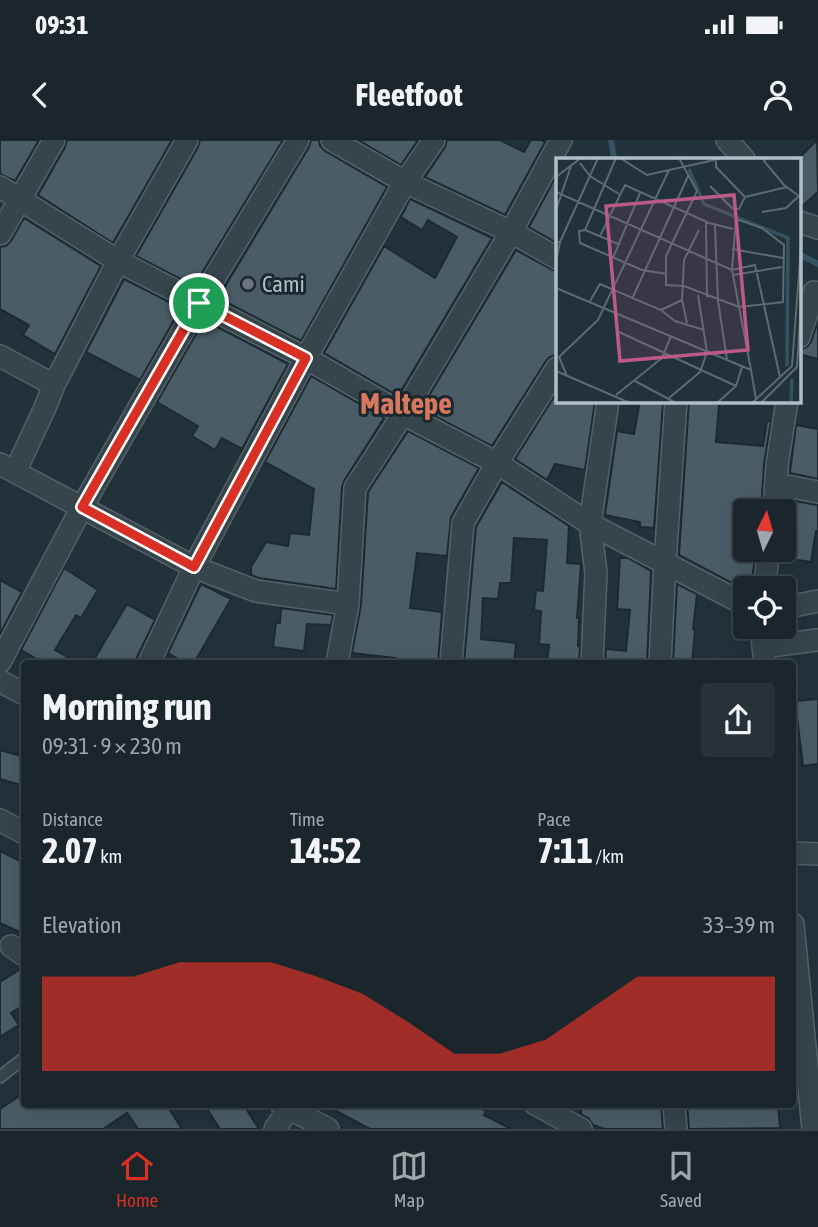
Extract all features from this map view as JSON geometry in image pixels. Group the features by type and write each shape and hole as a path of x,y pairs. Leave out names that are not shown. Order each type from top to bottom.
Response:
{"street":[{"path":"0,234 54,140"},
{"path":"187,140 118,261 54,385 44,410 8,468 194,567 256,591 348,604"},
{"path":"0,662 82,507 199,303 298,140"},
{"path":"331,140 405,182 556,257"},
{"path":"150,660 194,567 306,358 405,182 434,140"},
{"path":"338,660 348,604 355,488 403,414 511,233 561,140"},
{"path":"727,140 743,158"},
{"path":"0,187 118,261 306,358 403,414 497,463 590,524 733,598"},
{"path":"800,222 818,228"},
{"path":"800,334 814,292 818,294"},
{"path":"0,356 54,385"},
{"path":"451,660 463,523 556,370"},
{"path":"592,660 596,573 590,524 608,402"},
{"path":"660,660 676,402"},
{"path":"775,499 787,402"},
{"path":"776,484 818,492"},
{"path":"796,606 818,601"},
{"path":"763,646 818,640"},
{"path":"0,681 21,692"},
{"path":"0,820 21,831"},
{"path":"796,853 818,854"},
{"path":"796,955 813,1129"},
{"path":"275,1129 286,1108"},
{"path":"291,1108 328,1129"},
{"path":"542,1108 580,1129"},
{"path":"674,1108 676,1129"}],"lane":[{"path":"0,1077 21,1060"}],"building":[{"path":"0,140 39,140 15,181 0,174"},
{"path":"67,140 172,140 113,243 38,195"},
{"path":"200,140 283,140 194,286 136,256"},
{"path":"311,140 319,140 325,151 387,187 301,341 218,298"},
{"path":"358,140 418,140 401,165"},
{"path":"447,140 500,140 524,152 531,140 545,142 505,215 425,177"},
{"path":"817,140 818,192 800,208 800,158"},
{"path":"556,176 556,242 529,227"},
{"path":"410,199 492,238 398,396 324,353 384,246 435,278 457,237 428,220 422,230 401,217"},
{"path":"24,218 101,266 55,354 23,335 29,325 0,309 0,247 11,241"},
{"path":"516,250 556,271 556,355 546,361 492,446 421,409"},
{"path":"124,279 181,308 140,380 86,352"},
{"path":"204,320 288,364 242,449 222,438 215,450 192,436 198,426 157,402"},
{"path":"816,327 818,359 800,354 800,350 811,342"},
{"path":"311,376 384,418 342,487 336,589 251,575 251,567 266,542 288,546 290,533 309,535 314,489 265,462"},
{"path":"556,394 556,402 595,402 585,470 555,464 547,480 515,459"},
{"path":"640,402 663,403 654,528 640,527 640,522 605,515 617,431 634,434"},
{"path":"689,402 719,404 716,442 763,446 767,421 771,421 762,499 733,499 733,562 755,562 752,576 733,576 733,582 679,555"},
{"path":"796,425 818,429 818,479 790,473"},
{"path":"408,431 479,468 451,517 447,556 417,553 410,608 442,612 438,660 396,660 352,653 361,605 368,492"},
{"path":"502,482 569,526 567,563 581,564 577,618 579,660 547,660 549,645 539,644 541,611 534,610 536,590 543,591 547,540 514,538 511,583 500,583 498,599 483,598 481,639 516,643 514,660 464,660 476,527"},
{"path":"796,501 818,505 818,531 811,562 796,560"},
{"path":"620,558 628,558 651,571 647,660 605,660 606,649 626,651 630,610 617,609"},
{"path":"64,568 98,590 81,618 76,615 55,650 73,660 39,660 21,650"},
{"path":"0,580 22,592 0,634"},
{"path":"201,584 231,599 196,660 180,660 168,653"},
{"path":"677,584 697,594 692,660 673,660"},
{"path":"127,604 155,620 136,660 94,660"},
{"path":"281,608 333,615 331,625 307,624 304,651 273,647"},
{"path":"818,699 818,764 803,766 796,701"},
{"path":"0,750 21,756 21,785 0,779"},
{"path":"0,851 21,862 21,933 0,923"},
{"path":"21,969 21,1007 11,1013 19,1025 0,1037 0,982"},
{"path":"21,1095 21,1108 169,1108 182,1129 138,1129 127,1113 103,1129 0,1129 0,1109"},
{"path":"207,1108 246,1108 259,1129 220,1129"},
{"path":"331,1108 480,1108 486,1111 484,1115 511,1129 370,1129"},
{"path":"581,1108 661,1108 663,1129 605,1129 593,1125 581,1114"},
{"path":"687,1108 778,1108 780,1128 689,1129"}],"waterway":[{"path":"611,140 614,158"},
{"path":"800,255 818,264"}],"place":[{"name":"Cami","path":"248,284"}],"district":[{"name":"Maltepe","path":"406,404"}],"route":[{"path":"199,303 306,358 194,567 82,507 199,303"}]}
